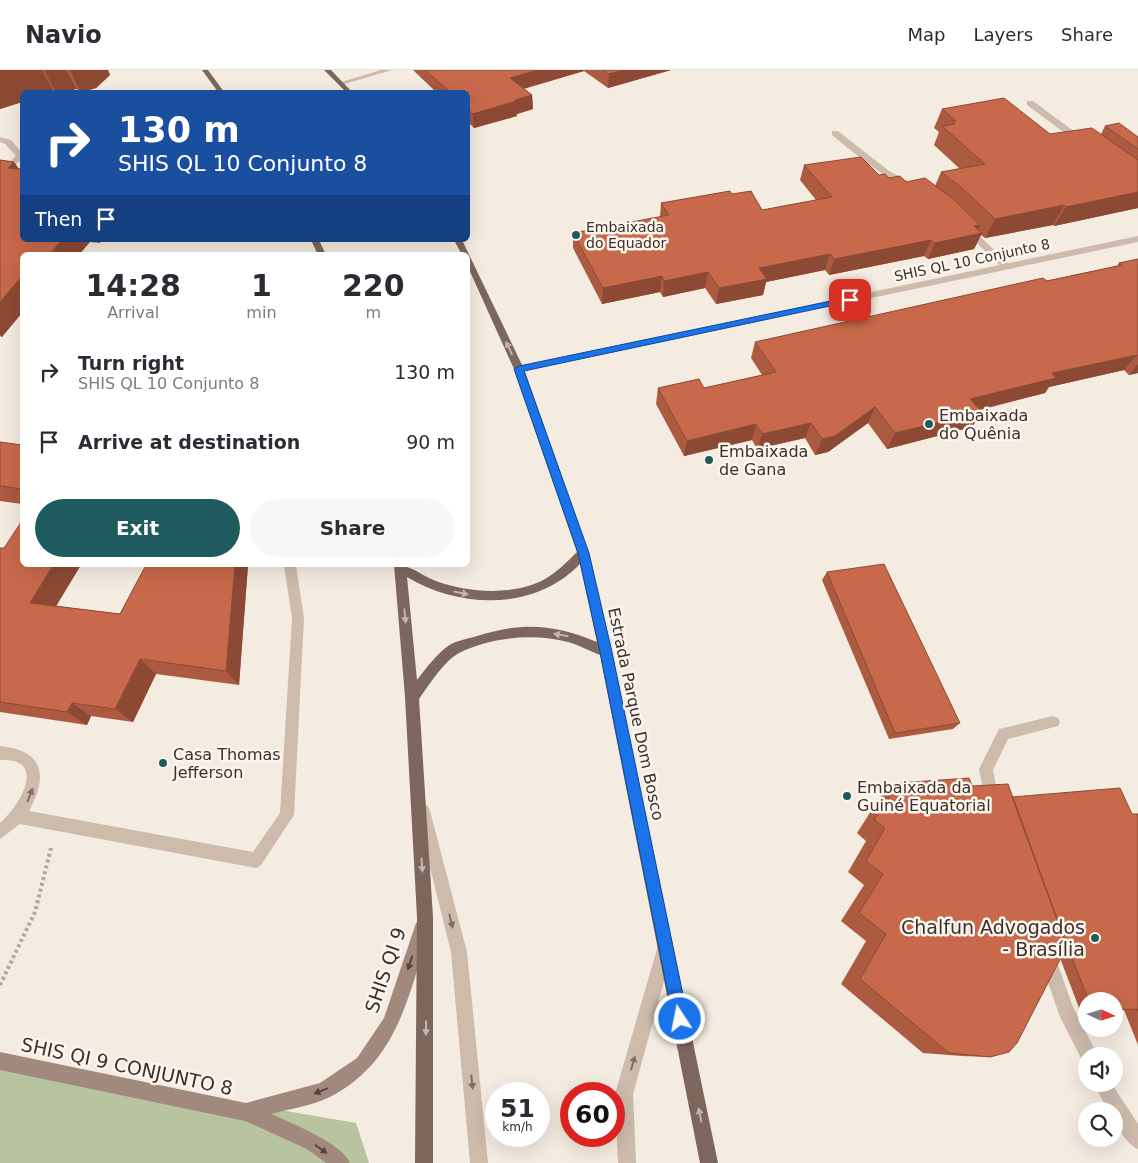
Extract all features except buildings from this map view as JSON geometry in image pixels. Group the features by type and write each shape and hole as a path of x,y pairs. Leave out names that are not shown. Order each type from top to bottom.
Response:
{"main road":[{"path":"205,70 220,90"},
{"path":"327,70 347,90"},
{"name":"Estrada Parque Dom Bosco","path":"470,262 519,369 583,553 606,652 709,1163"},
{"path":"402,567 436,586 466,595 506,595 536,589 560,575 583,553"},
{"path":"400,567 412,697 426,917 424,1163"},
{"path":"412,697 434,668 454,649 497,635 539,631 571,636 606,652"}],"street":[{"path":"341,83 389,70"},
{"path":"1030,103 1084,143"},
{"path":"835,133 886,173 922,190"},
{"path":"0,139 8,142 20,153"},
{"path":"0,175 20,157"},
{"path":"961,223 1007,267"},
{"name":"SHIS QL 10 Conjunto 8","path":"519,369 1138,240"},
{"path":"19,816 256,860 287,815 298,618 290,567"},
{"path":"996,816 986,769 1004,734 1053,722"},
{"path":"0,753 17,755 27,761 33,772 33,786 28,801 19,816 0,832"},
{"path":"418,789 459,952 480,1163"},
{"name":"SHIS QI 9","path":"246,1112 324,1091 363,1064 390,1022 426,917"},
{"path":"1043,946 1066,1010 1084,1047"},
{"path":"627,1163 624,1094 666,947"},
{"name":"SHIS QI 9 CONJUNTO 8","path":"0,1061 246,1112"},
{"path":"1107,1092 1138,1140"},
{"path":"246,1112 313,1143 341,1163"}],"path":[{"path":"0,985 35,912 56,823"}],"green space":[{"path":"0,1062 356,1123 369,1163 0,1163"}],"place":[{"name":"Embaixada do Equador","path":"576,235"},
{"name":"Embaixada do Quênia","path":"929,424"},
{"name":"Embaixada de Gana","path":"709,460"},
{"name":"Casa Thomas Jefferson","path":"163,763"},
{"name":"Embaixada da Guiné Equatorial","path":"847,796"},
{"name":"Chalfun Advogados - Brasília","path":"1095,938"}],"route":[{"path":"680,1019 606,652 583,553 519,369 850,300"}]}
